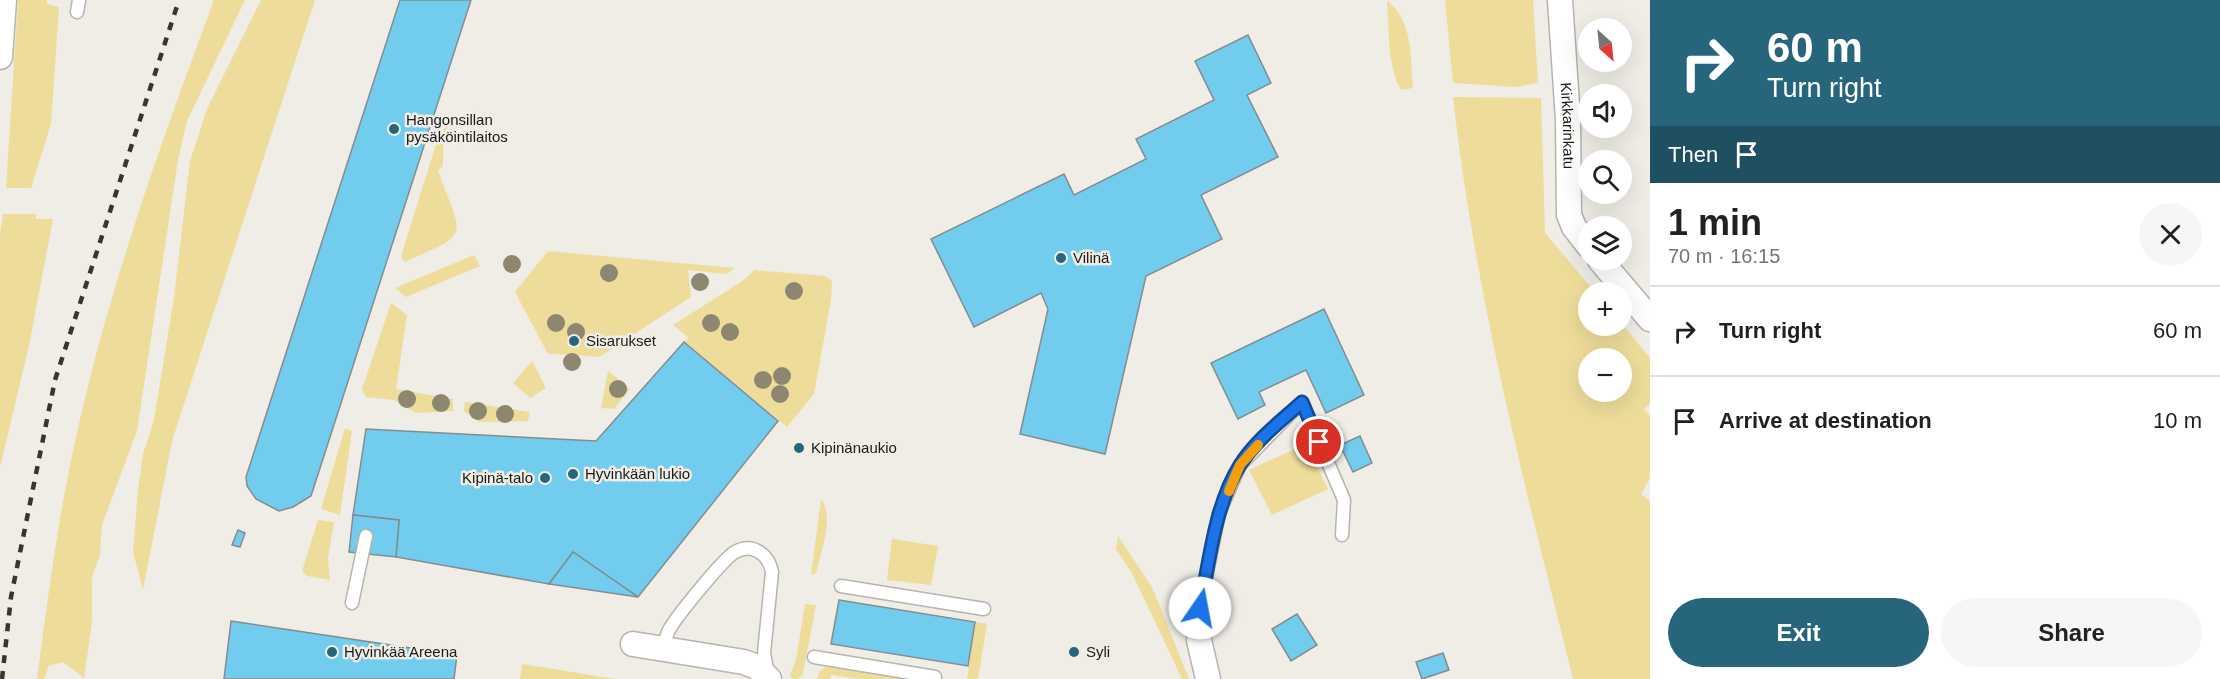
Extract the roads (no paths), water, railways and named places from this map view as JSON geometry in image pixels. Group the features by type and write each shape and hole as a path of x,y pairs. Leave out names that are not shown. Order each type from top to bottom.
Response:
{"street":[{"path":"0,57 4,0"},
{"name":"Kirkkarinkatu","path":"1560,0 1568,120 1569,215 1578,233"},
{"path":"1608,270 1650,320"},
{"path":"1199,640 1208,679"},
{"path":"633,644 744,662 757,667 769,679"}],"lane":[{"path":"1200,608 1219,513 1240,465 1302,402 1344,500 1342,535"},
{"path":"352,603 366,536"},
{"path":"663,648 669,630 724,561 736,552 750,549 761,552 770,560 772,572 764,653 769,679"},
{"path":"841,586 984,609"},
{"path":"814,657 935,677"}],"railway":[{"path":"2,679 11,597 55,380 179,0"}],"place":[{"name":"Hangonsillan pysäköintilaitos","path":"394,129"},
{"name":"Vilinä","path":"1061,258"},
{"name":"Sisarukset","path":"574,341"},
{"name":"Kipinänaukio","path":"799,448"},
{"name":"Hyvinkään lukio","path":"573,474"},
{"name":"Kipinä-talo","path":"545,478"},
{"name":"Hyvinkää Areena","path":"332,652"},
{"name":"Syli","path":"1074,652"}]}
